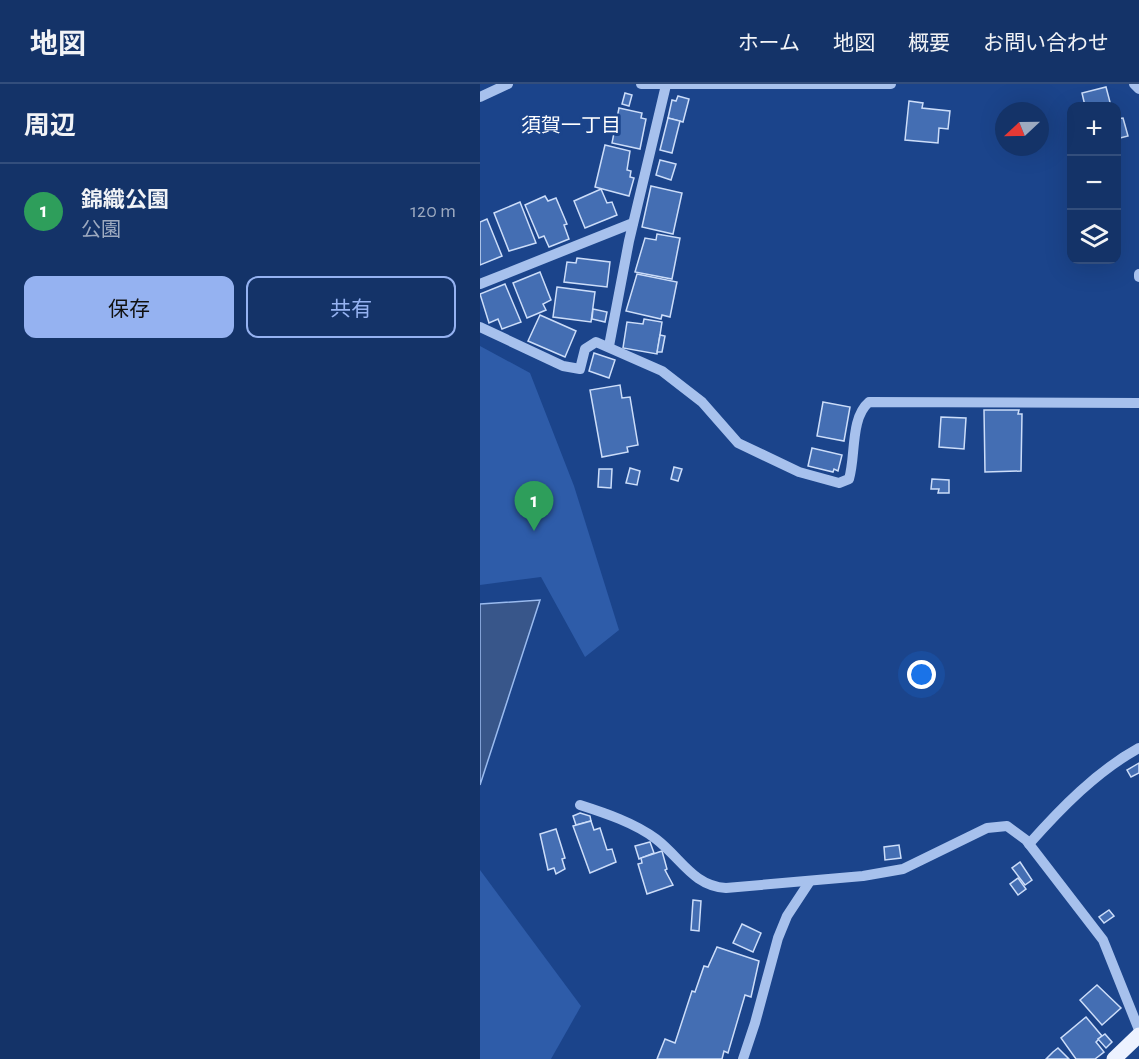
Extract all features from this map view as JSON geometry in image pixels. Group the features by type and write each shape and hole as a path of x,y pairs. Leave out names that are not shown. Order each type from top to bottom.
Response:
{"main road":[{"path":"1114,1059 1139,1035"}],"street":[{"path":"641,84 891,84"},
{"path":"1134,84 1139,89"},
{"path":"480,97 501,85"},
{"path":"609,346 633,223 666,85"},
{"path":"480,284 633,223"},
{"path":"480,327 563,366 580,369 585,349 596,342 609,346 662,371 702,402 738,443 799,472 839,483 849,479 859,419 862,408 869,402 1139,403"},
{"path":"1029,844 1054,817 1104,772 1139,748"},
{"path":"580,805 657,839 700,881 711,887 810,881 903,869 997,825 1017,831 1103,940 1139,1030"},
{"path":"743,1059 755,1023 777,938 787,916 810,881"}],"shaded area":[{"path":"480,346 530,373 574,486 619,630 585,657 541,577 480,585"},
{"path":"540,600 480,785 480,604"},
{"path":"480,870 581,1006 551,1059 480,1059"}],"building":[{"path":"1106,87 1110,102 1084,102 1082,93"},
{"path":"625,93 632,95 629,106 622,104"},
{"path":"678,96 689,99 683,122 668,118 672,100 676,101"},
{"path":"909,101 923,103 922,108 950,111 948,129 939,128 938,143 905,140"},
{"path":"619,108 642,113 641,118 646,119 640,149 612,143"},
{"path":"668,118 680,121 672,153 660,150"},
{"path":"1121,118 1123,118 1128,136 1121,138"},
{"path":"605,145 630,151 627,170 631,171 630,177 634,178 629,196 595,187"},
{"path":"660,160 676,164 671,180 656,175"},
{"path":"651,186 682,193 673,234 642,227"},
{"path":"601,189 607,203 612,202 617,215 585,228 574,201"},
{"path":"545,196 548,201 556,198 567,224 564,225 569,239 549,247 544,236 539,238 525,205"},
{"path":"520,202 536,243 509,251 494,213"},
{"path":"487,219 502,256 480,265 480,222"},
{"path":"657,234 680,238 672,279 635,272 645,238 656,240"},
{"path":"577,258 610,262 607,287 564,282 567,262 576,263"},
{"path":"540,272 551,300 543,304 546,310 527,318 513,283"},
{"path":"637,274 677,282 670,317 662,315 661,319 626,311"},
{"path":"505,284 521,322 502,329 498,319 489,323 480,294"},
{"path":"557,287 595,292 591,322 553,317"},
{"path":"593,309 607,312 605,322 592,319"},
{"path":"540,315 576,331 565,357 528,341"},
{"path":"644,319 662,322 657,354 623,348 627,322 643,324"},
{"path":"660,335 665,336 662,352 657,352"},
{"path":"594,353 615,360 609,378 589,371"},
{"path":"620,385 622,398 630,397 638,445 627,447 628,452 602,457 590,390"},
{"path":"823,402 850,407 844,441 817,436"},
{"path":"984,410 1019,410 1018,414 1022,414 1021,471 985,472"},
{"path":"941,417 966,418 964,449 939,447"},
{"path":"812,448 842,455 838,471 834,469 833,472 808,466"},
{"path":"674,467 682,469 678,481 671,479"},
{"path":"630,468 640,471 637,485 626,483"},
{"path":"599,469 612,469 611,488 598,487"},
{"path":"932,479 949,480 949,493 938,493 939,489 931,489"},
{"path":"1139,763 1139,773 1131,777 1127,770"},
{"path":"580,813 590,816 591,821 576,825 573,816"},
{"path":"591,821 594,830 600,828 607,850 612,849 616,862 590,873 573,826"},
{"path":"556,829 565,858 562,859 565,869 556,874 554,868 548,870 540,834"},
{"path":"650,842 654,853 639,859 635,846"},
{"path":"899,845 901,858 885,860 884,847"},
{"path":"662,851 667,869 665,870 673,885 647,894 638,864 642,863 641,858"},
{"path":"1020,862 1032,880 1025,885 1012,868"},
{"path":"1018,878 1026,889 1018,895 1010,884"},
{"path":"693,900 701,901 699,931 691,930"},
{"path":"1109,910 1114,916 1104,923 1099,917"},
{"path":"742,924 761,933 753,952 733,943"},
{"path":"717,947 759,961 751,997 745,995 728,1053 724,1051 722,1059 657,1059 665,1039 675,1043 692,991 695,992 704,966 708,967"},
{"path":"1097,985 1121,1008 1102,1025 1080,1000"},
{"path":"1086,1017 1102,1036 1096,1042 1104,1052 1095,1059 1076,1059 1061,1038"},
{"path":"1105,1034 1112,1042 1106,1048 1098,1039"},
{"path":"1058,1048 1069,1059 1046,1059 1053,1052"}],"place":[{"name":"錦織公園","path":"534,531"}],"district":[{"name":"須賀一丁目","path":"571,126"}]}
